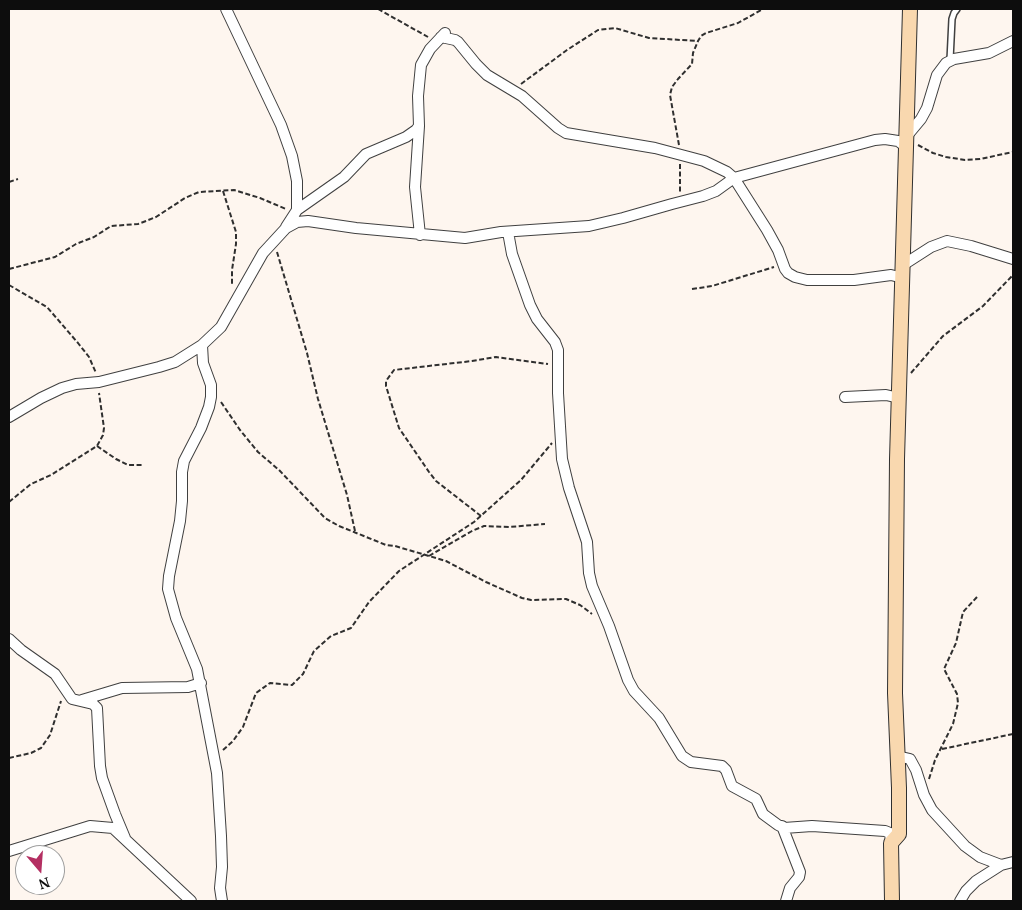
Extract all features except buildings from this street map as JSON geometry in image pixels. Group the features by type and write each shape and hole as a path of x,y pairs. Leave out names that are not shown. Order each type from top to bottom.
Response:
{"street":[{"path":"226,9 281,125 292,156 297,181 296,211"},
{"path":"891,843 899,834 895,693 899,392 910,9"},
{"path":"420,235 415,187 419,126 418,96 422,65 441,37 455,40 487,75 513,90 566,133 630,142 680,154 721,169 734,178 768,230 778,250 783,266 788,273 807,280 854,280 903,272 924,250 947,241 1013,259"},
{"path":"906,142 922,119 937,76 944,65 950,60 989,53 1013,41"},
{"path":"9,417 62,388 76,384 99,382 159,368 175,362 202,345 221,327 238,300 252,272 274,240 286,228 296,211 344,177 366,154 406,136 419,126"},
{"path":"286,228 297,222 308,221 420,235 466,238 508,232 589,226 711,193 734,178 875,140 885,138 906,142"},
{"path":"508,232 512,254 534,313 555,342 559,353 559,409 562,459 569,488 587,542 590,580 636,695 659,718 682,756 691,762 722,766 726,770 732,786 756,799 763,814 784,828 812,826 885,830 890,833 892,901"},
{"path":"202,345 203,363 211,385 209,407 201,428 184,461 180,521 168,589 176,618 201,683 217,773 221,828 222,901"},
{"path":"845,397 886,395 899,392"},
{"path":"9,639 55,674 72,699 93,704 98,711 102,778 114,814 125,838"},
{"path":"78,701 122,688 188,687 201,683"},
{"path":"897,756 910,760 932,810 969,849 980,857 1001,866"},
{"path":"9,852 90,826 113,828 191,901"},
{"path":"782,826 800,872 799,877 790,888 786,901"},
{"path":"960,901 966,890 976,881 1001,866 1013,862"}],"lane":[{"path":"950,60 952,19 957,9"}],"path":[{"path":"378,9 441,37"},
{"path":"683,201 680,192 680,154 670,95 672,87 692,64 693,53 701,36 738,23 763,9"},
{"path":"513,90 567,50 598,30 614,28 649,38 698,41"},
{"path":"906,142 946,157 965,160 1013,152"},
{"path":"1013,171 1013,184"},
{"path":"9,182 18,179"},
{"path":"9,269 55,257 111,226 138,224 156,217 185,198 199,192 234,190 245,192 296,211"},
{"path":"223,191 236,232 232,280 233,290 238,300"},
{"path":"274,240 307,353 355,533"},
{"path":"692,289 712,286 759,270 783,266"},
{"path":"899,392 943,336 983,306 1013,275"},
{"path":"9,285 18,292 41,302 57,317 89,357 99,382 99,403 104,428 103,435 97,446 51,475 31,484 9,502"},
{"path":"481,516 436,481 429,472 399,428 386,381 394,370 496,357 547,364 558,363"},
{"path":"211,385 224,409 258,452 279,470 325,518 355,533 386,545 446,561 522,598 531,600 566,599 573,601 610,626"},
{"path":"214,757 220,754 233,741 243,727 256,693 270,683 292,685 303,674 314,651 320,644 331,636 351,628 369,602 399,571 454,536 481,516 521,480 561,432"},
{"path":"97,446 128,465 143,465"},
{"path":"429,556 472,530 484,526 509,527 545,524"},
{"path":"924,795 935,760 953,724 958,702 957,694 944,669 956,643 962,612 977,597"},
{"path":"9,758 38,750 46,741 50,735 66,689"},
{"path":"941,749 1013,734"}]}
